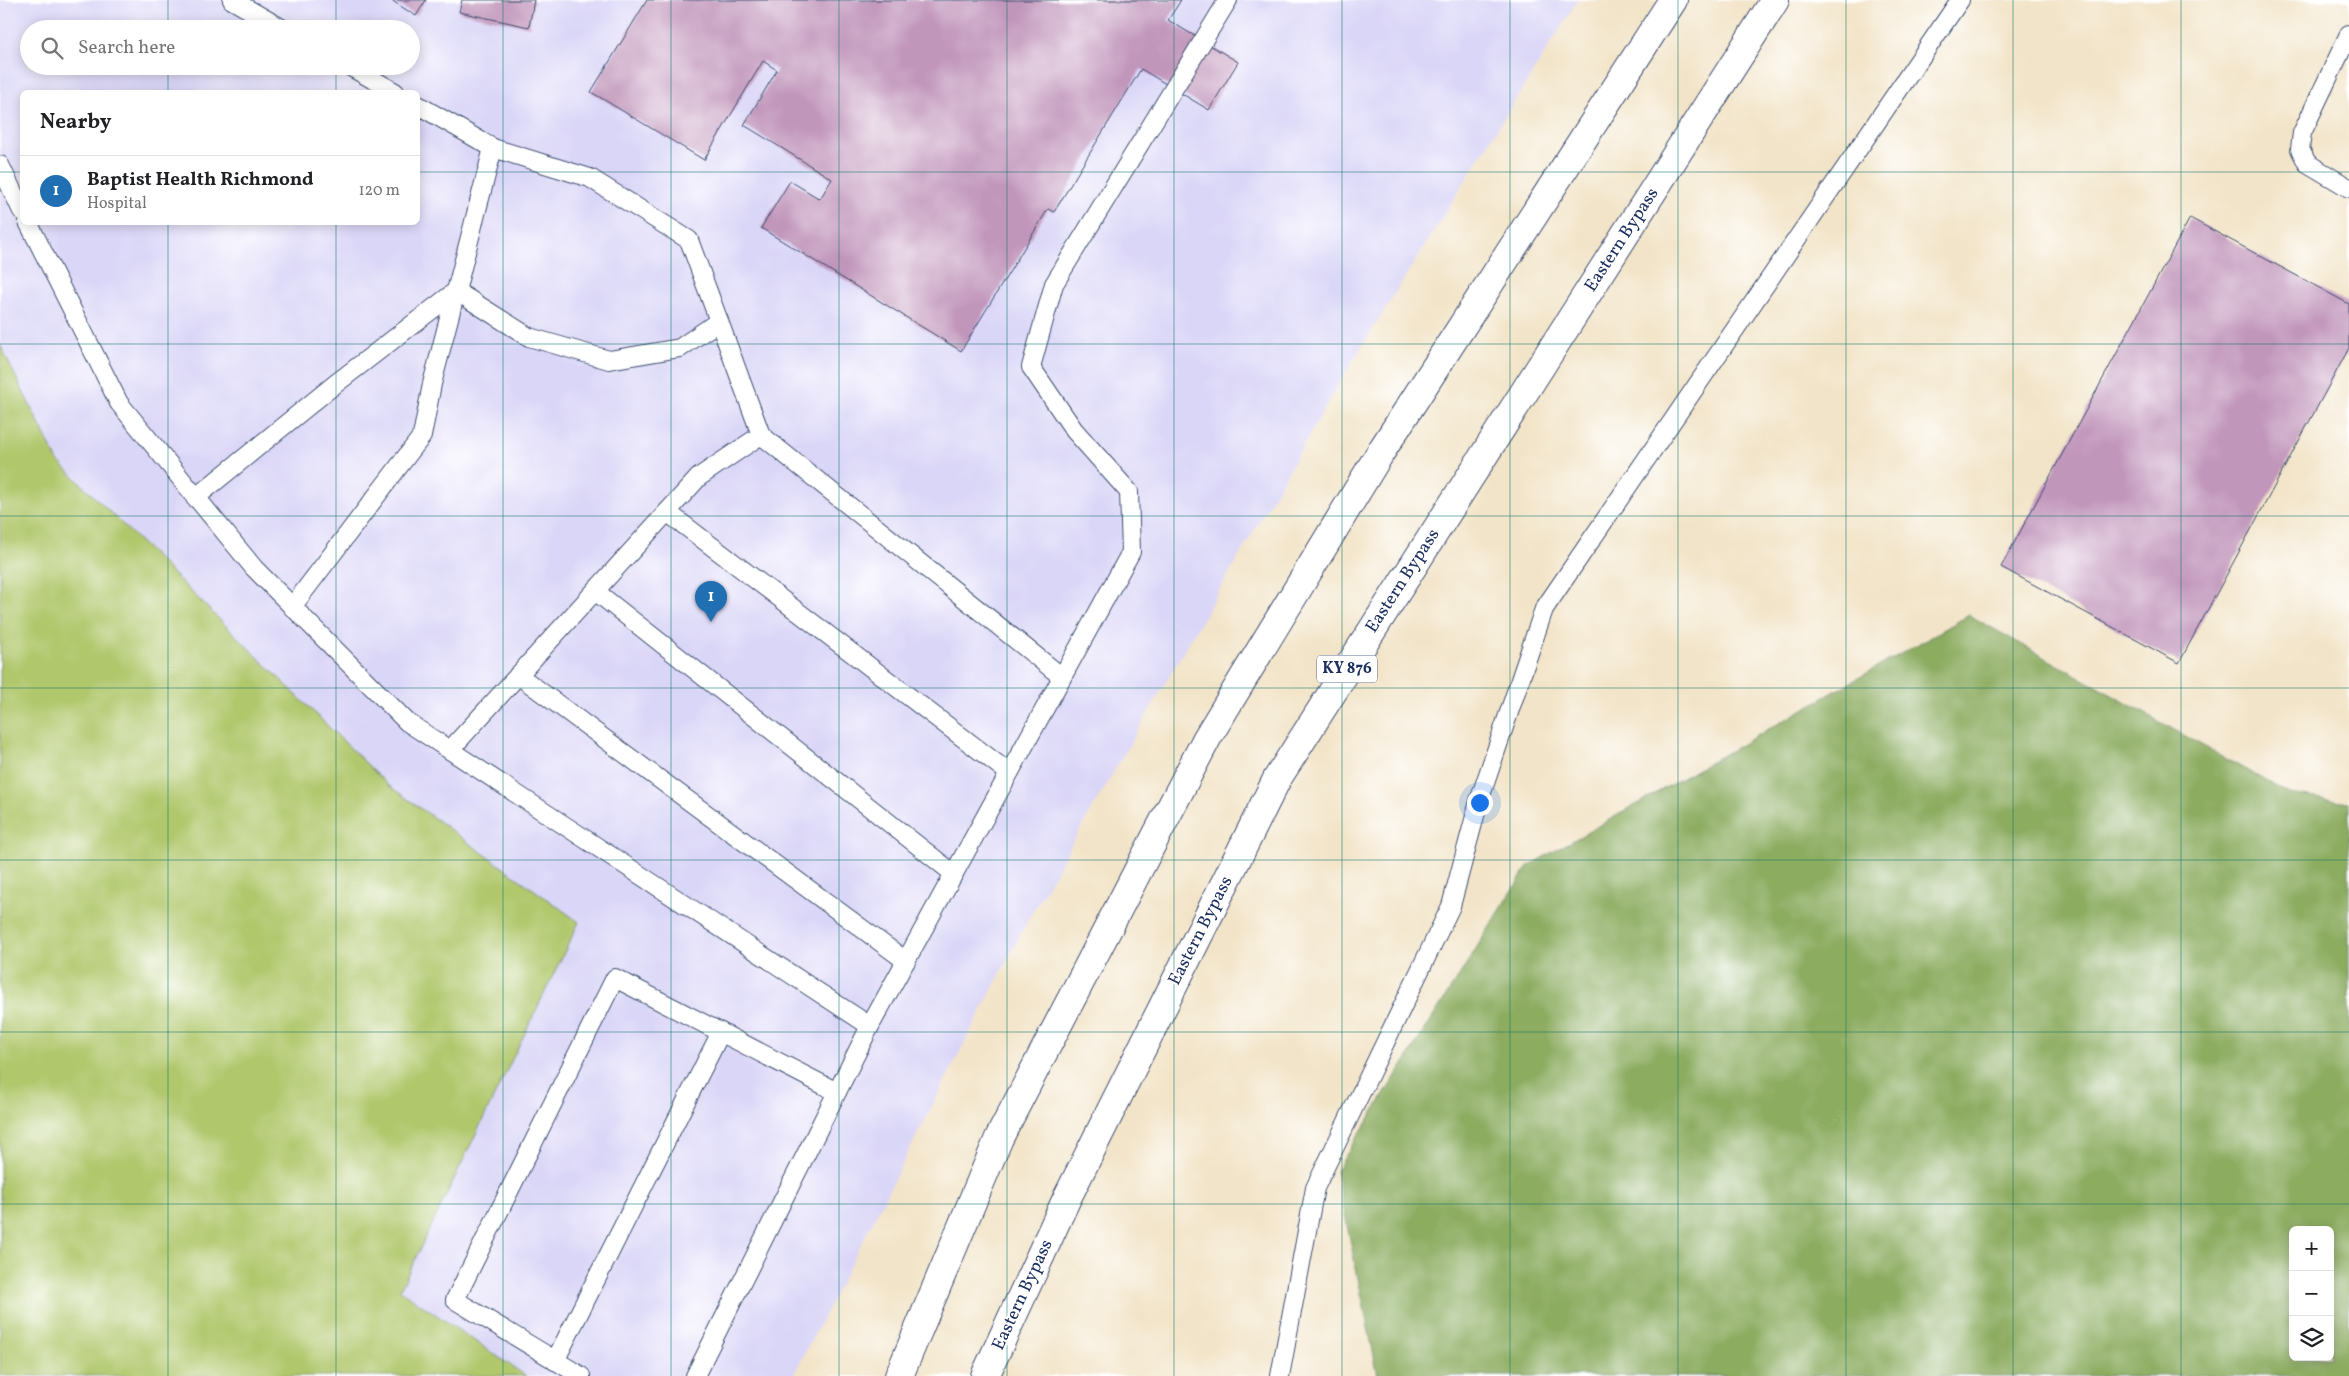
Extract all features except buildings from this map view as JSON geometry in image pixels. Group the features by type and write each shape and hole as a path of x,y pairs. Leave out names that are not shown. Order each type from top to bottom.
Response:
{"main road":[{"path":"899,1376 998,1138 1207,738 1382,450 1673,0"},
{"name":"Eastern Bypass","path":"986,1376 1067,1198 1277,779 1775,0"}],"lane":[{"path":"232,0 267,20"},
{"path":"695,1376 870,1026 1130,552 1129,492 1074,430 1032,367 1054,284 1228,0"},
{"path":"1280,1376 1315,1188 1451,906 1479,801 1544,609 1960,0"},
{"path":"2349,34 2305,124 2300,149 2307,164 2349,188"},
{"path":"365,75 391,90"},
{"path":"420,106 493,148 590,178 689,240 761,436 1062,677"},
{"path":"292,607 422,436 432,384 493,148"},
{"path":"0,165 20,206"},
{"path":"29,225 118,403 254,568 407,722 870,1026"},
{"path":"456,291 529,337 609,360 680,348 719,321"},
{"path":"195,498 334,385 456,291"},
{"path":"450,750 699,477 761,436"},
{"path":"667,512 1009,773"},
{"path":"595,591 954,874"},
{"path":"518,676 906,961"},
{"path":"581,1376 455,1300 615,978 837,1092"},
{"path":"555,1360 721,1032"}],"shaded area":[{"path":"0,0 1578,0 1347,370 1030,916 793,1376 526,1376 400,1290 579,922 388,785 57,460 0,345"}],"green space":[{"path":"0,345 57,460 388,785 579,922 400,1290 526,1376 0,1376"},
{"path":"1969,615 2289,794 2349,803 2349,1376 1378,1376 1336,1171 1528,866"}],"place":[{"name":"Baptist Health Richmond","path":"711,622"}]}
